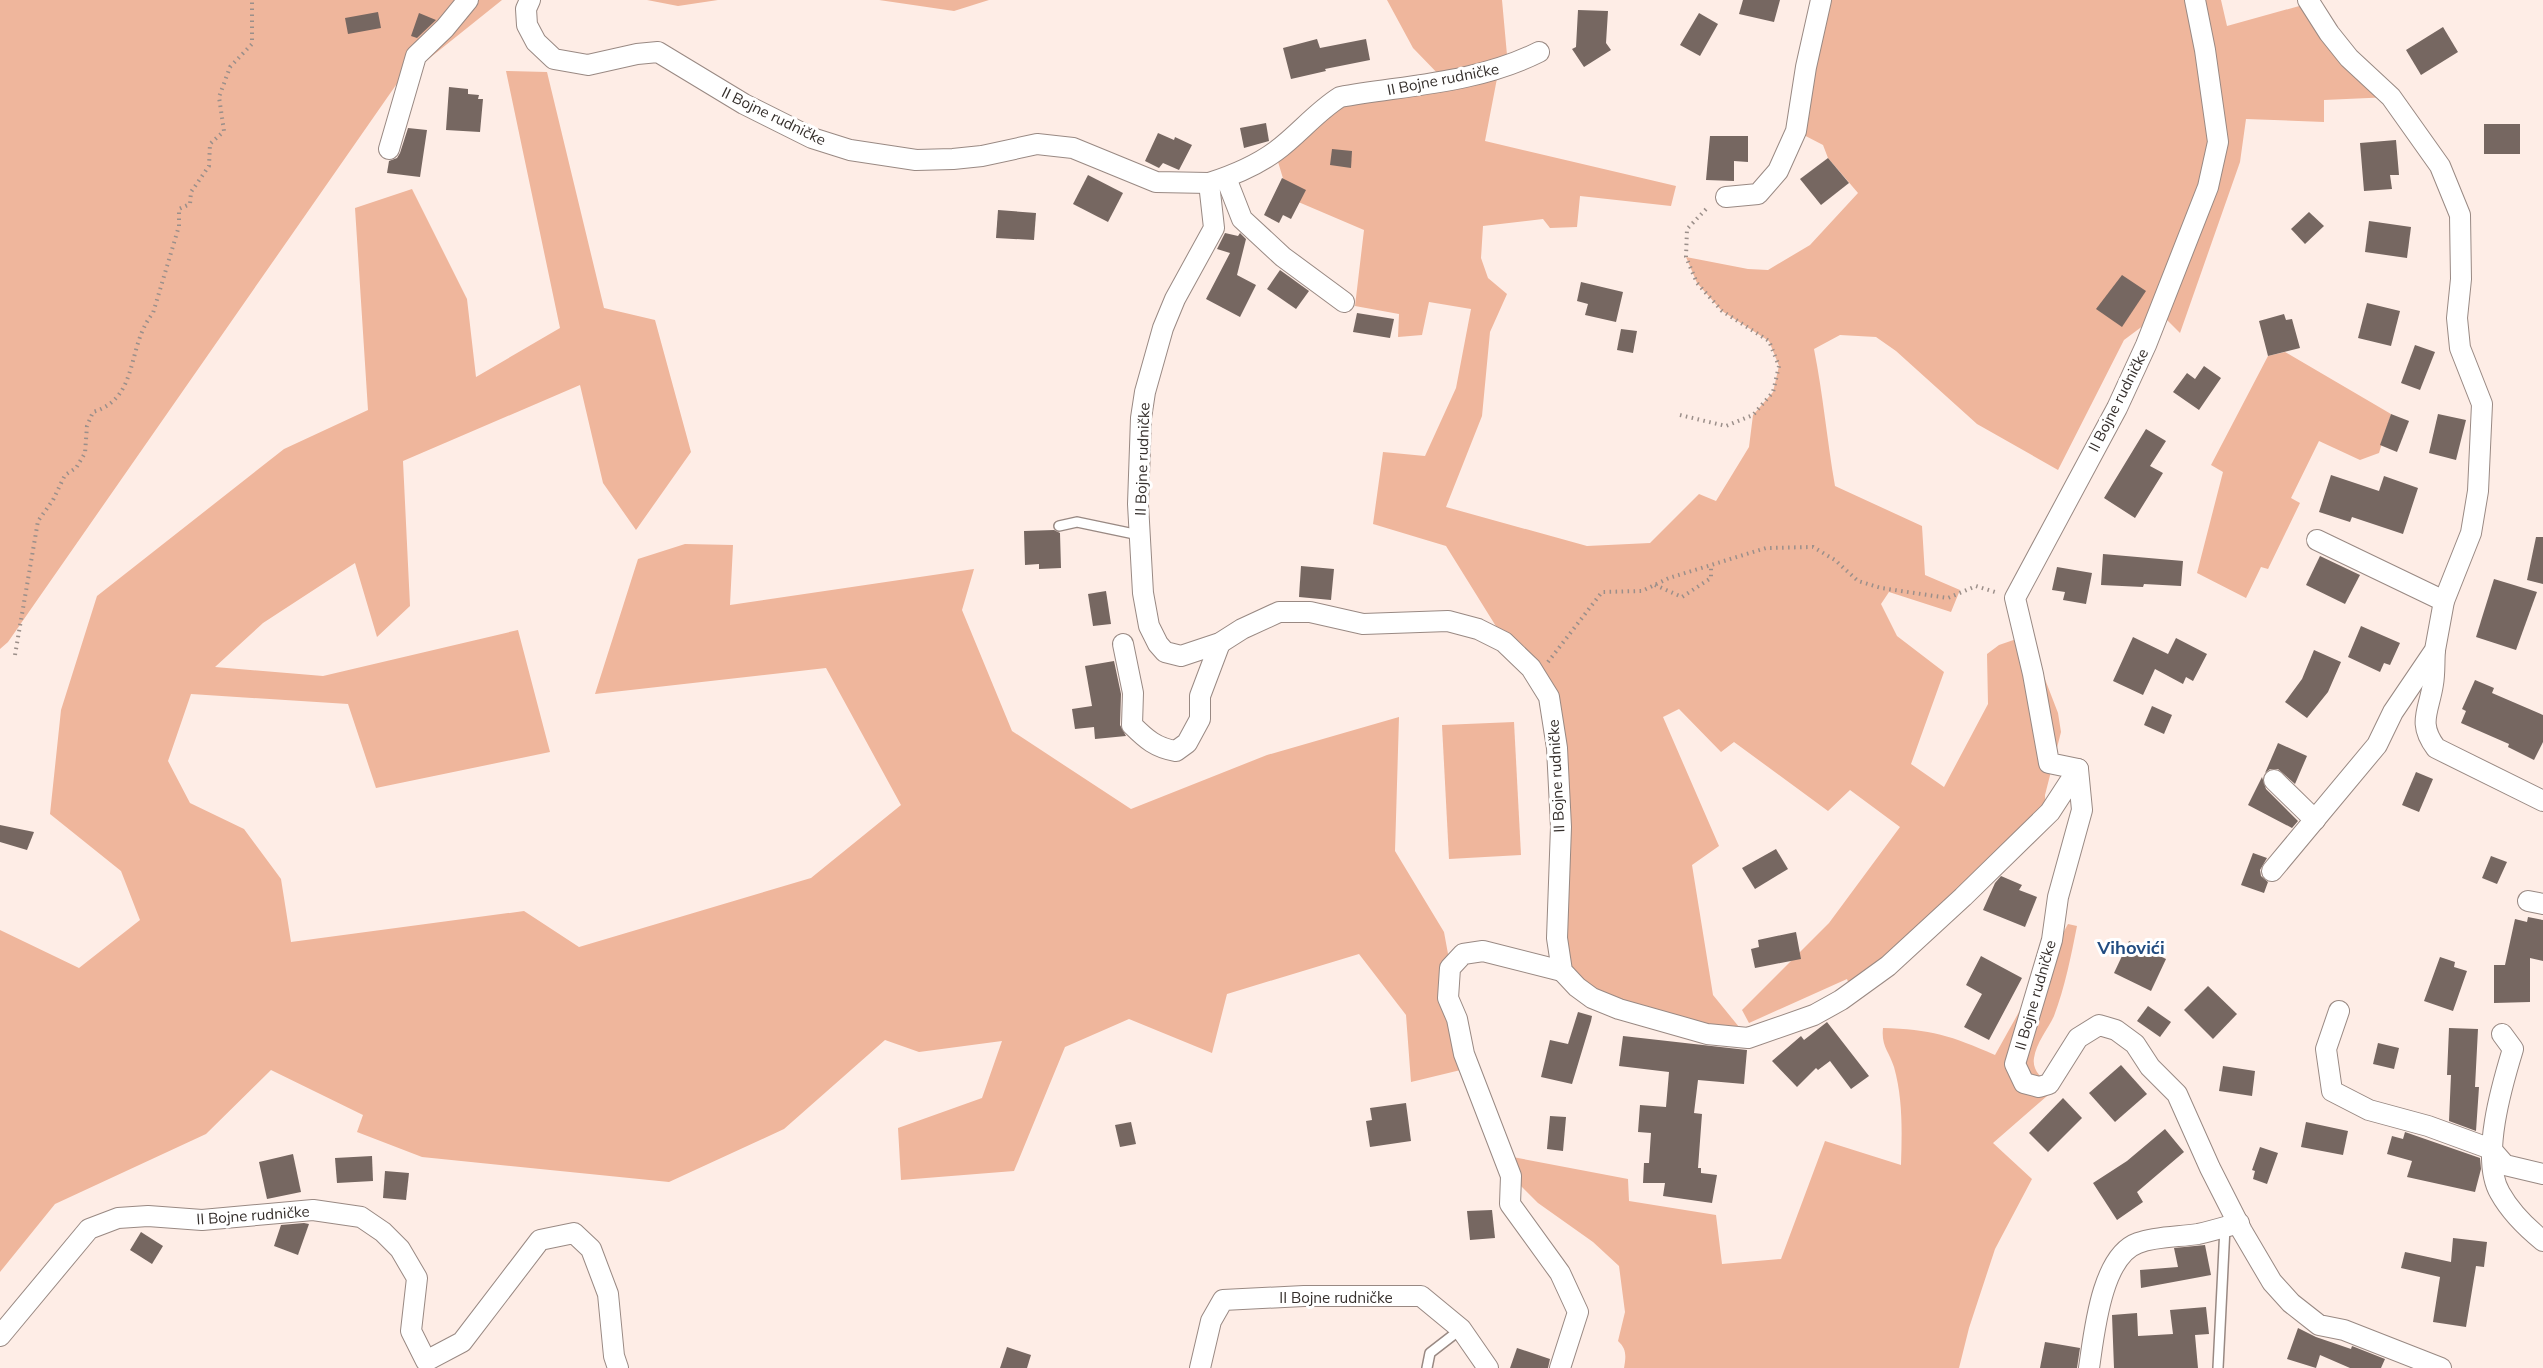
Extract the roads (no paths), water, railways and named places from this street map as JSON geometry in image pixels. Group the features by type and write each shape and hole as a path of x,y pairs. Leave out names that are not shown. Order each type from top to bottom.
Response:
{"street":[{"path":"389,149 416,56 445,28 468,0"},
{"name":"II Bojne rudničke","path":"530,0 526,9 527,25 536,42 554,59 588,65 637,54 658,52 744,104 813,138 850,150 916,160 953,159 982,156 1037,144 1073,148 1156,182 1218,181 1275,152 1325,107 1340,97 1472,76 1508,66 1539,52"},
{"path":"1726,197 1758,194 1778,171 1796,131 1806,67 1821,0"},
{"name":"II Bojne rudničke","path":"2195,0 2205,50 2218,142 2208,187 2146,345 2015,598 2033,674 2049,763 2078,769 2082,810 2058,897 2052,940 2015,1064 2024,1083 2039,1087 2049,1084 2078,1038 2098,1025 2116,1030 2134,1044 2150,1067 2177,1094 2232,1225 2272,1282 2291,1303 2319,1325 2344,1330 2441,1368"},
{"path":"2308,0 2329,33 2349,58 2391,96 2408,119 2440,166 2460,215 2461,279 2457,318 2460,348 2482,404 2478,491 2471,533 2444,601 2435,650 2433,683 2425,718 2426,735 2436,748 2543,801"},
{"path":"1218,181 1242,219 1283,257 1344,302"},
{"name":"II Bojne rudničke","path":"1218,181 1214,228 1175,300 1163,328 1145,392 1141,418 1139,534 1143,592 1149,626 1165,652 1181,656 1220,642 1279,612 1310,612 1363,624 1448,621 1478,629 1503,642 1531,668 1549,697 1557,748 1561,827 1557,938 1562,971"},
{"path":"2317,540 2444,601"},
{"path":"1123,645 1133,693 1132,725 1146,740 1162,749 1176,751 1187,743 1200,719 1200,696 1220,642"},
{"path":"2272,871 2377,745 2393,712 2435,650"},
{"path":"1560,1368 1578,1312 1560,1273 1510,1204 1511,1176 1464,1054 1457,1019 1448,998 1450,968 1463,954 1483,951 1562,971 1576,987 1606,1005 1707,1034 1748,1038 1815,1015 1841,1000 1888,966 2050,812 2078,769"},
{"path":"2274,780 2315,820"},
{"path":"2339,1011 2326,1049 2332,1091 2369,1110 2428,1126 2491,1149 2505,1164 2543,1174"},
{"path":"2502,1034 2513,1049 2503,1082 2491,1149 2499,1192 2526,1226 2543,1241"},
{"name":"II Bojne rudničke","path":"0,1336 89,1229 118,1218 148,1216 202,1220 313,1210 361,1217 400,1249 417,1278 411,1332 426,1361 462,1342 540,1240 574,1233 591,1249 608,1294 614,1356 618,1368"},
{"path":"2089,1368 2097,1313 2110,1272 2125,1251 2137,1243 2198,1234 2232,1225"},
{"name":"II Bojne rudničke","path":"1200,1368 1211,1321 1223,1300 1304,1296 1421,1296 1461,1329 1488,1368"}],"lane":[{"name":"II Bojne rudničke","path":"1059,526 1077,522 1139,534"},
{"path":"2218,1368 2232,1225"},
{"path":"1427,1368 1430,1353 1461,1329"}],"district":[{"name":"Vihovići","path":"2131,947"}]}
